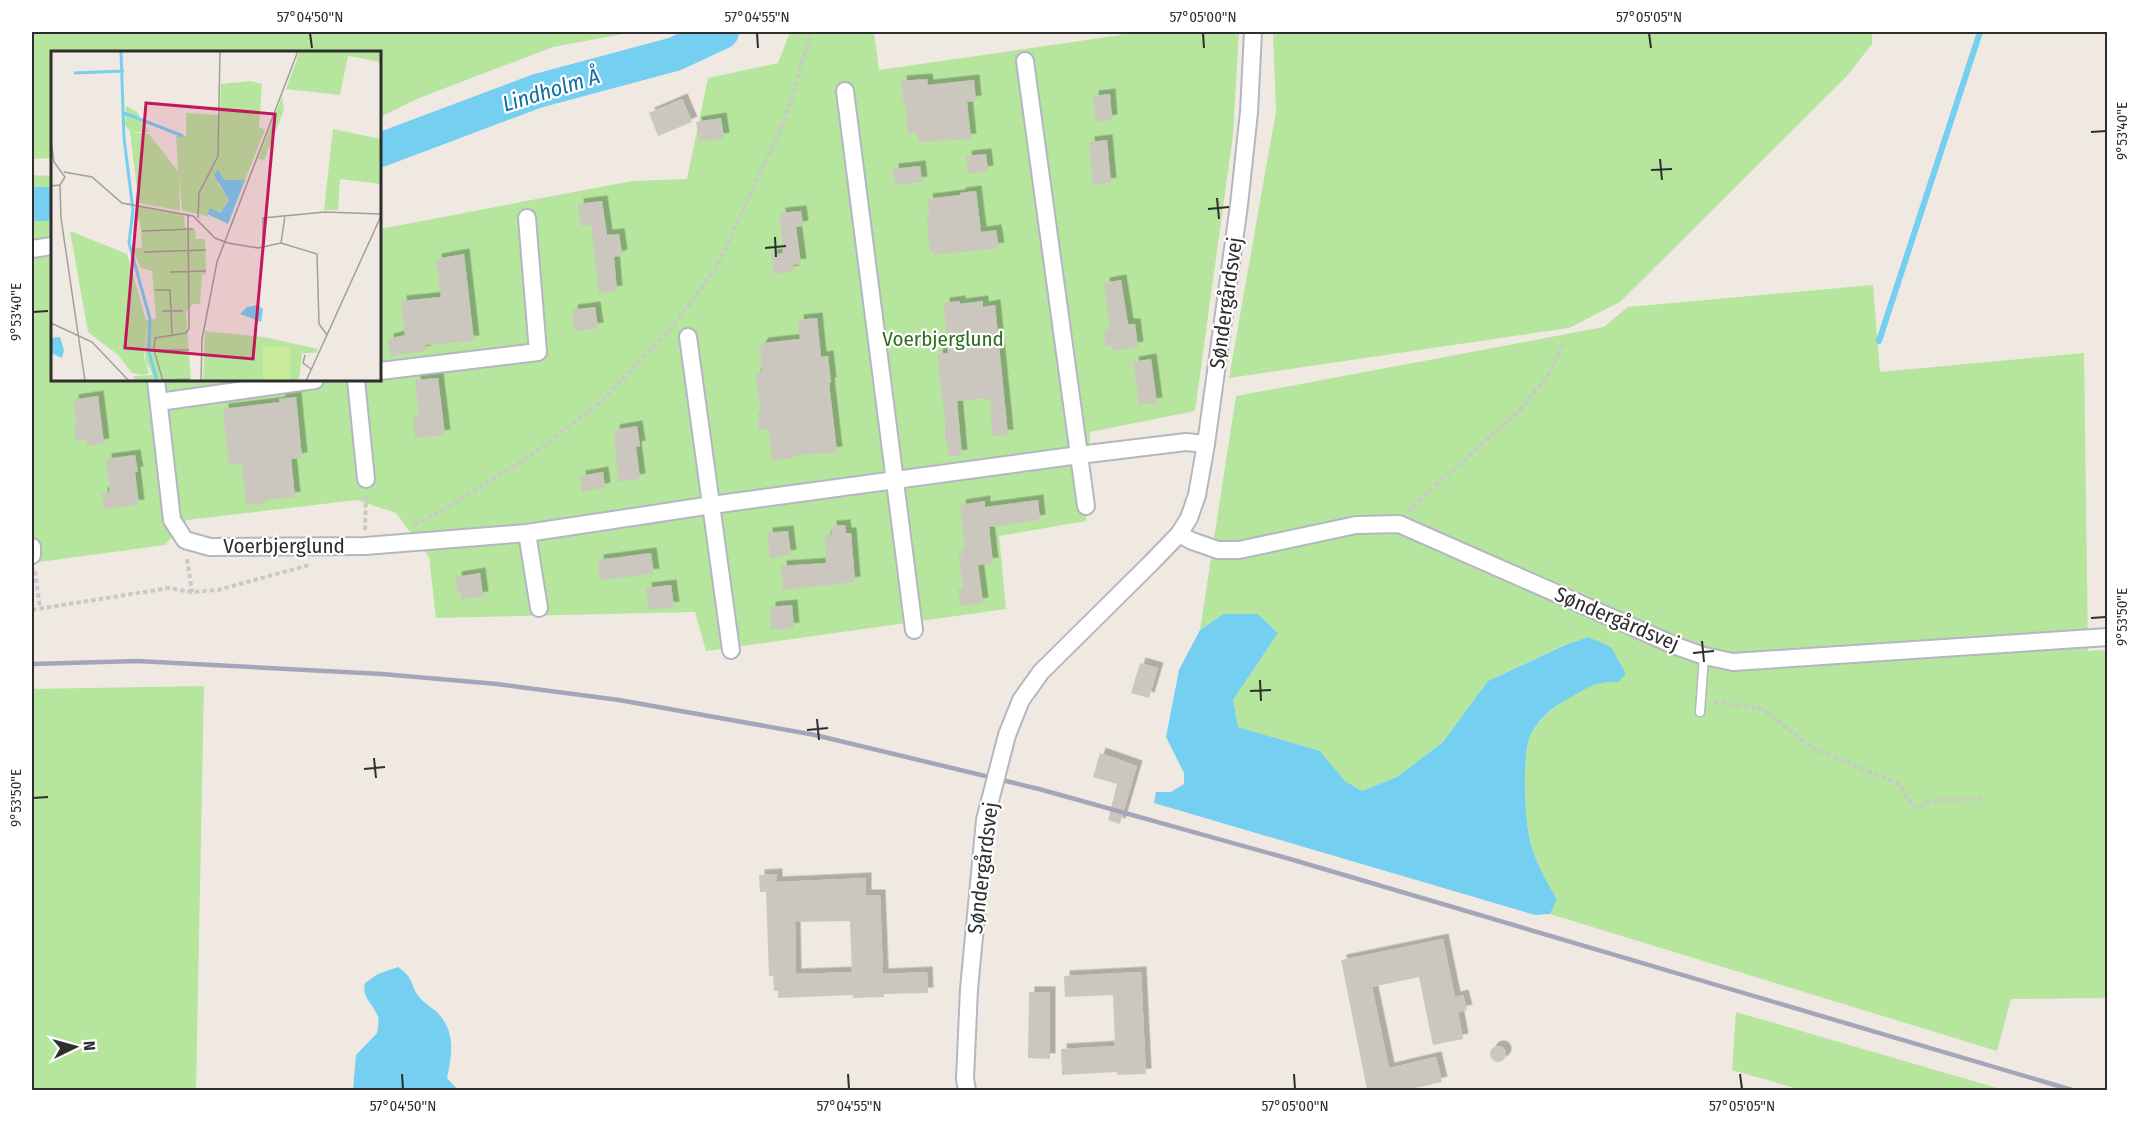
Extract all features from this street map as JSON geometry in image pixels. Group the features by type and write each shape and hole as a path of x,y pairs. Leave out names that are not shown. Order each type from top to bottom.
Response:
{"street":[{"name":"Søndergårdsvej","path":"967,1090 965,1079 969,989 985,820 1007,735 1021,700 1041,672 1179,534 1189,518 1197,495 1239,206 1249,112 1253,32"},
{"path":"1025,61 1086,506"},
{"path":"845,91 914,630"},
{"path":"381,371 538,352 527,218"},
{"path":"32,249 51,246"},
{"path":"688,337 731,650"},
{"path":"156,381 172,520 185,540"},
{"path":"159,402 308,381"},
{"path":"356,381 366,479"},
{"name":"Voerbjerglund","path":"185,540 210,547 365,546 527,533 712,505 1079,455 1186,442 1206,444"},
{"name":"Søndergårdsvej","path":"1179,534 1218,550 1239,550 1356,525 1399,524 1704,656 1733,662 2108,637"},
{"path":"527,533 538,608"}],"lane":[{"path":"1700,712 1704,656"}],"path":[{"path":"408,526 440,512 529,457 601,402 669,331 715,270 785,120 812,32"},
{"path":"1399,524 1415,504 1520,410 1549,374 1564,342"},
{"path":"365,546 366,479"},
{"path":"185,540 192,592"},
{"path":"32,551 40,608"},
{"path":"32,610 169,588 192,592 218,590 311,564"},
{"path":"1701,701 1763,709 1812,748 1899,784 1915,808 1936,800 1987,799"}],"green space":[{"path":"32,32 634,32 553,47 419,98 381,117 381,51 51,51 51,158 32,159"},
{"path":"790,32 874,32 879,70 1121,35 1120,32 1239,32 1233,135 1195,411 1090,432 1086,521 999,536 1006,609 706,651 695,612 436,618 429,557 396,513 357,500 187,520 165,545 32,563 32,175 51,176 51,381 381,381 381,229 632,181 687,179 708,78 778,63"},
{"path":"1273,32 1872,32 1872,44 1846,77 1620,302 1569,328 1229,378 1276,111"},
{"path":"1873,285 1880,372 2084,353 2088,651 2108,650 2107,998 2011,999 1997,1051 1550,914 1557,899 1542,872 1531,845 1526,806 1526,756 1531,734 1538,723 1554,708 1593,685 1618,682 1588,637 1564,645 1488,681 1443,742 1397,777 1362,791 1345,781 1320,751 1238,727 1233,700 1278,633 1258,614 1223,614 1200,630 1236,396 1604,327 1628,307"},
{"path":"204,686 196,1090 32,1090 32,689"},
{"path":"1736,1012 2004,1090 1802,1090 1732,1070"}],"water":[{"path":"1223,614 1258,614 1278,633 1233,700 1238,727 1320,751 1345,781 1362,791 1397,777 1443,742 1488,681 1565,645 1588,637 1611,647 1626,674 1618,682 1593,685 1559,704 1538,723 1528,743 1525,772 1527,821 1536,859 1557,899 1550,914 1535,915 1154,803 1156,792 1171,792 1184,784 1184,773 1166,737 1179,670 1200,630"},
{"path":"398,967 409,978 419,997 437,1012 447,1027 451,1052 447,1078 458,1090 353,1090 356,1055 377,1033 378,1027 376,1012 366,997 365,983 378,974"}],"building":[{"path":"927,79 928,85 974,80 976,101 967,102 971,139 918,142 917,133 908,134 901,81"},
{"path":"1110,94 1112,120 1096,122 1093,96"},
{"path":"682,99 692,122 658,136 649,113"},
{"path":"721,118 724,138 699,142 696,122"},
{"path":"1107,140 1111,183 1093,185 1089,142"},
{"path":"986,154 988,171 968,174 966,156"},
{"path":"920,166 922,182 895,185 893,169"},
{"path":"976,191 981,232 996,230 999,248 934,255 930,252 927,214 930,213 927,199"},
{"path":"602,201 607,235 619,234 622,254 614,257 617,291 599,293 591,225 581,226 578,204"},
{"path":"801,211 803,226 796,227 801,264 793,265 794,271 774,274 771,255 783,253 780,213"},
{"path":"464,254 474,341 425,345 426,351 390,356 388,339 405,335 401,301 441,297 436,259"},
{"path":"1121,280 1128,324 1135,324 1138,347 1112,351 1112,346 1106,347 1104,330 1110,329 1104,283"},
{"path":"960,301 960,304 983,301 983,307 995,305 1008,435 992,436 990,400 986,398 957,401 962,455 949,456 947,441 945,441 945,420 937,354 948,353 944,303"},
{"path":"595,307 598,328 575,331 572,310"},
{"path":"817,318 821,357 828,356 837,452 772,460 769,429 759,430 758,412 761,412 755,374 762,373 760,348 763,343 800,339 798,320"},
{"path":"1151,359 1157,403 1139,405 1133,362"},
{"path":"438,378 445,435 415,438 413,418 419,417 415,380"},
{"path":"98,396 104,444 87,446 87,439 76,441 74,426 77,426 73,400"},
{"path":"296,397 302,458 291,459 295,497 246,505 242,464 229,465 223,409 280,402 279,399"},
{"path":"637,426 640,446 636,447 640,479 618,482 614,430"},
{"path":"135,455 139,505 104,509 102,493 110,492 106,459"},
{"path":"603,472 605,488 582,492 580,476"},
{"path":"1038,500 1040,520 989,527 993,563 978,565 983,603 961,606 958,589 963,588 963,585 958,555 962,555 961,550 965,550 960,505 985,501 985,507"},
{"path":"845,525 846,533 851,533 855,582 783,590 781,566 826,563 825,535 832,535 831,526"},
{"path":"788,531 791,555 770,558 767,533"},
{"path":"651,553 654,574 600,580 598,560"},
{"path":"480,573 483,597 462,599 461,592 457,592 456,577"},
{"path":"671,585 674,607 649,610 646,588"},
{"path":"792,605 794,628 771,630 770,607"},
{"path":"1140,663 1158,668 1149,698 1131,693"},
{"path":"1100,753 1137,766 1120,824 1108,820 1117,784 1093,777"},
{"path":"777,874 777,882 866,878 866,895 880,895 883,974 927,972 928,993 884,994 884,997 853,998 853,995 778,998 778,991 774,991 773,976 769,976 766,892 760,892 759,875","holes":["850,921 852,972 796,974 795,922"]},
{"path":"1443,939 1455,997 1463,995 1467,1010 1458,1012 1463,1039 1433,1045 1419,977 1372,987 1389,1068 1436,1057 1442,1082 1406,1090 1367,1090 1341,960"},
{"path":"1141,972 1146,1074 1117,1075 1117,1072 1062,1075 1061,1049 1115,1046 1113,995 1065,997 1064,976"},
{"path":"1029,992 1050,992 1050,1059 1028,1058"},
{"path":"1495,1046 1501,1046 1506,1054 1504,1060 1495,1062 1490,1057 1490,1051"}],"waterway":[{"name":"Lindholm Å","path":"381,150 537,91 675,54 722,32"},
{"path":"1879,341 1980,32"},
{"name":"Lindholm Å","path":"32,204 51,204"}],"railway":[{"path":"32,664 137,661 382,674 497,684 619,700 815,735 1039,789 1290,859 2072,1090"}]}
